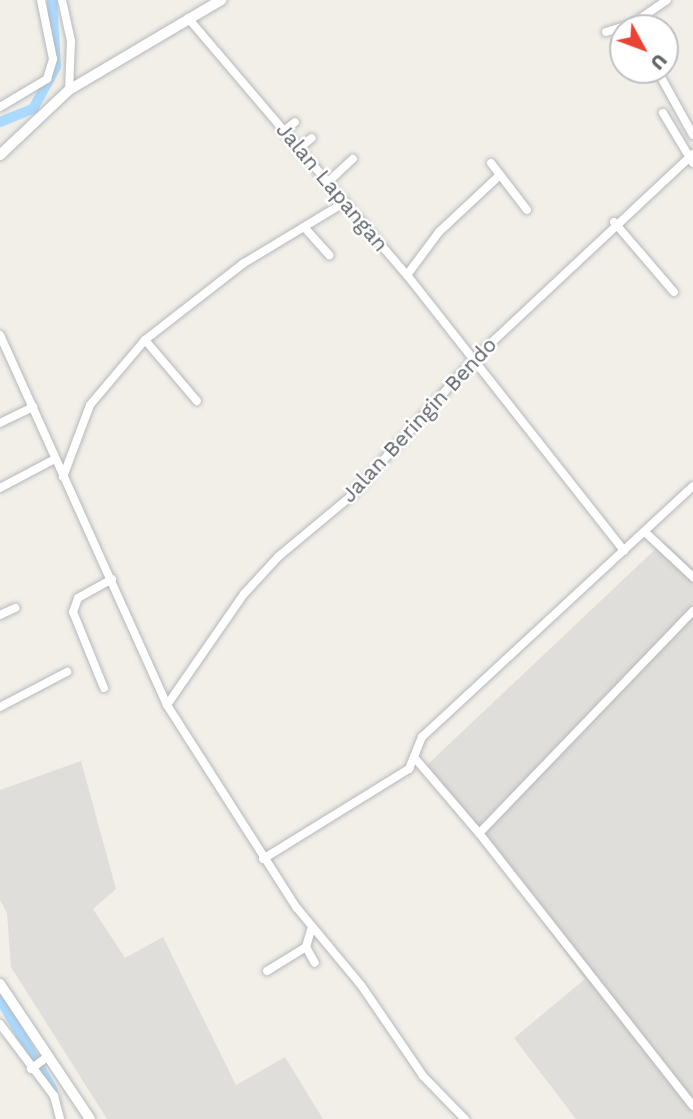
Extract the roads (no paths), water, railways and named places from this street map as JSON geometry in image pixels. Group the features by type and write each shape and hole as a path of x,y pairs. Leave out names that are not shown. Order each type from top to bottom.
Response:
{"street":[{"path":"0,107 47,79 52,60 41,0"},
{"path":"62,0 71,41 69,90"},
{"path":"0,155 69,90 221,0"},
{"path":"649,14 667,0"},
{"name":"Jalan Lapangan","path":"188,18 407,275 624,551"},
{"path":"665,84 693,135"},
{"path":"663,113 691,157"},
{"path":"284,131 295,122"},
{"path":"299,148 312,138"},
{"name":"Jalan Beringin Bendo","path":"167,705 244,594 279,555 351,496 474,359 614,222 691,157"},
{"path":"328,182 353,159"},
{"path":"491,163 527,210"},
{"path":"407,275 439,232 500,175"},
{"path":"63,477 90,405 145,340 244,263 345,202"},
{"path":"614,222 674,292"},
{"path":"304,227 329,255"},
{"path":"1,340 167,705 236,807 262,859 312,927 361,985 423,1076 464,1119"},
{"path":"145,340 197,401"},
{"path":"0,423 33,407"},
{"path":"0,488 55,459"},
{"path":"262,859 409,769 422,737 693,486"},
{"path":"645,532 693,577"},
{"path":"104,688 73,612 78,598 112,579"},
{"path":"0,615 15,608"},
{"path":"479,833 693,611"},
{"path":"0,707 67,672"},
{"path":"414,757 479,833 693,1106"},
{"path":"267,971 306,947 312,927"},
{"path":"306,947 315,963"},
{"path":"0,984 39,1063 54,1097 60,1119"},
{"path":"0,1024 90,1119"}],"waterway":[{"path":"0,122 33,109 56,67 52,0"},
{"path":"0,999 53,1090"}]}
